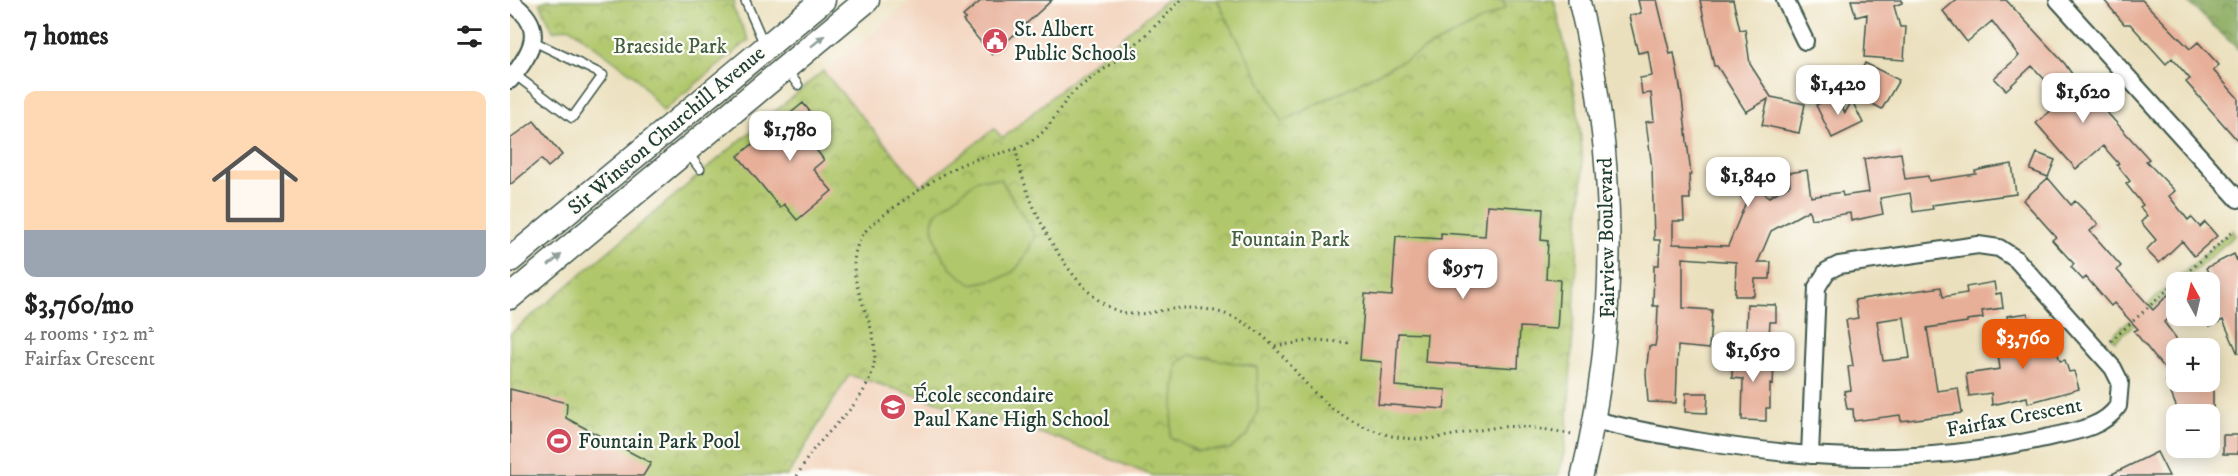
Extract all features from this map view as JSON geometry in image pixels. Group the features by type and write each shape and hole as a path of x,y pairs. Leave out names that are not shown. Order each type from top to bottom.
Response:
{"main road":[{"name":"Sir Winston Churchill Avenue","path":"510,260 823,0"},
{"name":"Sir Winston Churchill Avenue","path":"510,297 693,160 792,76 867,0"}],"street":[{"name":"Fairview Boulevard","path":"1579,0 1595,71 1607,173 1610,278 1607,329 1595,420 1582,476"},
{"path":"1785,0 1804,41"},
{"path":"2058,0 2238,199"},
{"path":"510,2 529,20 533,41 528,57 512,77"},
{"name":"Fairfax Crescent","path":"1595,420 1623,428 1772,453 1862,459 1936,455 2005,446 2059,434 2107,419 2118,406 2120,382 2113,368 2016,259 1999,248 1978,244 1839,265 1827,271 1817,287 1814,414 1810,455"}],"lane":[{"path":"745,0 766,47"},
{"path":"512,77 572,117 603,75 533,41"}],"path":[{"path":"797,476 818,443 847,414 873,369 874,345 854,269 856,251 864,232 880,216 951,170 971,161 1016,149 1042,134 1075,92 1125,53 1181,0"},
{"path":"1016,149 1023,177 1046,233 1060,256 1085,287 1104,303 1124,313 1136,314 1193,307 1207,309 1245,323 1275,346 1321,399 1342,415 1368,429 1394,436 1428,440 1502,427 1532,428 1572,434"},
{"path":"2188,272 2235,230"},
{"path":"2111,341 2166,292"},
{"path":"1275,346 1316,340 1350,342"}],"shaded area":[{"path":"912,0 1166,0 1003,138 994,129 921,186 905,168 677,195"},
{"name":"École secondaire Paul Kane High School","path":"849,375 1062,440 1153,476 795,476"}],"green space":[{"name":"Braeside Park","path":"548,0 735,0 733,8 749,40 663,111 635,76 569,27 553,31 540,3"},
{"name":"Fountain Park","path":"1166,0 1554,0 1576,103 1582,157 1568,417 1564,452 1558,476 1153,476 1062,440 849,375 787,476 510,476 510,334 823,71 921,186 994,129 1003,138"},
{"path":"1217,0 1502,0 1506,8 1282,122"},
{"path":"2186,0 2238,0 2238,49"},
{"path":"978,179 1001,179 1035,236 1023,260 1012,272 997,279 971,284 951,269 938,248 932,223 935,214"},
{"path":"2232,230 2235,235 2193,272 2185,272"},
{"path":"2166,288 2166,296 2115,341 2111,337"},
{"path":"1190,355 1257,367 1258,410 1248,435 1230,449 1197,451 1170,437 1178,363"}],"building":[{"name":"St. Albert Public Schools","path":"982,0 1052,0 992,55 963,21 966,19 963,16"},
{"path":"1638,0 1657,0 1670,54 1674,53 1682,98 1691,175 1689,175 1690,199 1683,199 1684,221 1673,221 1673,244 1728,246 1746,202 1737,193 1748,179 1769,197 1790,185 1789,173 1807,170 1811,197 1842,192 1843,196 1869,192 1864,159 1885,155 1901,153 1905,179 1928,176 1929,181 1976,174 1975,171 2012,164 2016,194 1932,205 1933,209 1913,212 1910,193 1880,198 1883,214 1851,221 1850,213 1811,219 1809,210 1771,231 1758,262 1771,262 1770,279 1755,279 1754,296 1735,296 1736,262 1683,258 1683,308 1712,310 1709,349 1678,346 1676,403 1648,402 1646,373 1649,346 1655,346 1657,333 1658,306 1653,306 1654,265 1659,265 1660,240 1654,240 1652,168 1646,122 1654,121 1651,93 1642,94 1640,78 1652,76 1648,51 1638,53 1629,16 1641,13"},
{"path":"1700,0 1733,0 1740,30 1745,29 1750,64 1771,97 1805,104 1799,133 1762,125 1768,99 1746,112 1717,66 1714,66"},
{"path":"1851,0 1902,0 1902,3 1894,6 1900,27 1906,27 1904,60 1864,57 1867,14 1856,17"},
{"path":"1956,0 2006,0 2065,64 2074,77 2071,80 2089,102 2094,98 2149,159 2146,161 2175,191 2169,196 2188,220 2191,217 2200,227 2205,222 2217,236 2194,256 2182,241 2159,263 2146,250 2156,240 2141,222 2147,216 2140,207 2143,205 2126,184 2130,181 2117,165 2119,164 2103,146 2076,169 2036,123 2064,100 2032,66 2006,90 1994,78 2019,56 1992,21 1967,42 1943,11"},
{"path":"2104,0 2142,0 2190,49 2198,42 2219,65 2213,70 2238,98 2238,141 2186,82 2190,79 2172,58 2166,64 2130,24 2124,24"},
{"path":"1865,63 1899,80 1882,109 1855,95 1862,82 1857,79"},
{"path":"1836,95 1845,113 1852,101 1863,123 1832,138 1816,105"},
{"path":"803,103 829,135 814,147 824,160 813,169 832,191 797,220 784,204 780,208 738,156"},
{"path":"534,121 562,155 548,167 541,159 510,185 510,139"},
{"path":"2037,153 2055,160 2048,177 2030,170"},
{"path":"2048,178 2071,205 2075,201 2098,224 2090,231 2121,266 2117,270 2153,310 2166,297 2166,320 2164,322 2176,338 2166,338 2166,371 2134,331 2138,329 2114,303 2111,306 2086,277 2083,280 2071,267 2074,264 2052,240 2056,237 2023,200"},
{"path":"1487,205 1543,209 1541,240 1548,241 1546,279 1560,280 1557,329 1520,327 1518,368 1425,362 1427,334 1398,333 1395,386 1446,390 1444,409 1378,404 1382,362 1360,360 1365,294 1392,296 1396,236 1441,239 1441,233 1485,236"},
{"path":"2234,254 2238,263 2238,354 2223,320 2220,321 2220,272 2208,272 2206,268"},
{"path":"1994,282 1996,294 2001,293 2003,308 1982,311 1983,318 1927,328 1937,391 1958,388 1962,413 1901,421 1900,415 1854,421 1853,409 1847,409 1844,391 1851,390 1848,367 1853,366 1846,320 1858,318 1855,300 1941,287 1943,297 1967,293 1966,287","holes":["1904,317 1910,358 1883,361 1877,321"]},
{"path":"1747,304 1776,305 1776,322 1770,322 1769,336 1746,335"},
{"path":"2028,313 2033,351 2055,345 2060,361 2065,360 2069,372 2074,371 2079,389 2028,403 2027,397 1992,405 1991,393 1969,396 1966,374 2000,369 1997,346 2011,344 2007,316"},
{"path":"1733,347 1756,348 1755,361 1774,362 1773,385 1770,384 1770,408 1766,408 1766,421 1742,420 1743,379 1732,378"},
{"name":"Fountain Park Pool","path":"510,389 567,403 566,418 651,463 643,476 510,476"},
{"path":"2170,392 2213,392 2213,404 2175,404"},
{"path":"1686,393 1708,393 1707,413 1685,412"},
{"path":"2223,435 2238,435 2238,454 2223,454"},
{"path":"2157,452 2169,476 2108,476"}],"place":[{"name":"St. Albert Public Schools","path":"995,41"},
{"name":"École secondaire Paul Kane High School","path":"893,407"},
{"name":"Fountain Park Pool","path":"559,441"}]}
